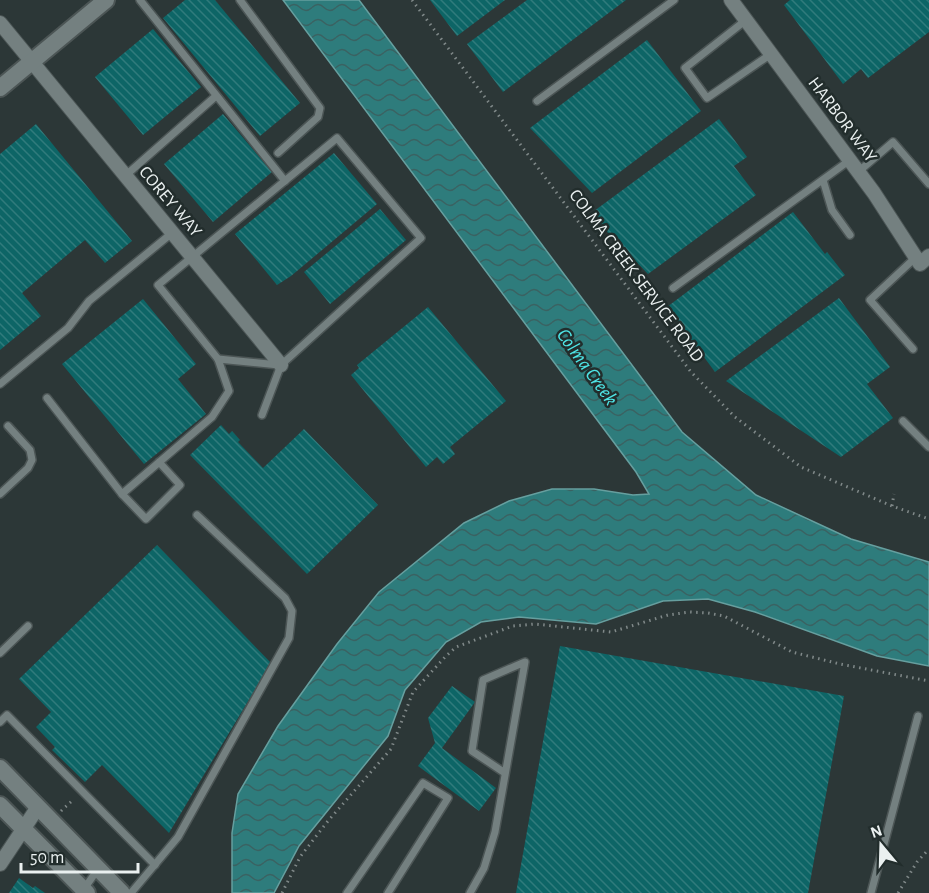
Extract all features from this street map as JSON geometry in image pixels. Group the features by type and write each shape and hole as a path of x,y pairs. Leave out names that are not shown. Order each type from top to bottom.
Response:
{"street":[{"path":"0,88 106,0"},
{"name":"HARBOR WAY","path":"731,0 922,259"},
{"name":"COREY WAY","path":"0,23 281,365"},
{"path":"0,768 122,893"},
{"path":"0,805 84,892"},
{"path":"0,864 38,807"}],"lane":[{"path":"140,0 285,181"},
{"path":"240,0 320,108 318,117 278,153"},
{"path":"537,101 674,0"},
{"path":"746,20 684,68 707,98 771,54"},
{"path":"125,176 216,96"},
{"path":"122,494 212,417 229,391 218,359 158,285 337,138 421,238 281,365 262,416"},
{"path":"858,172 894,142 929,184"},
{"path":"673,288 850,160"},
{"path":"823,180 832,210 850,235"},
{"path":"0,384 68,328 89,301 172,233"},
{"path":"913,349 870,300 922,259"},
{"path":"218,359 281,365"},
{"path":"47,398 122,494 146,519 180,485 159,462"},
{"path":"903,421 929,447"},
{"path":"0,494 28,468 32,460 30,450 8,426"},
{"path":"131,893 178,837 289,638 292,610 285,598 196,515"},
{"path":"0,653 28,626"},
{"path":"470,893 484,868 490,850 505,773 525,662 483,680 472,751 505,773"},
{"path":"0,722 7,715 154,865"},
{"path":"871,893 918,716"},
{"path":"347,893 423,783 448,798 388,893"},
{"path":"84,892 98,869"}],"path":[{"name":"COLMA CREEK SERVICE ROAD","path":"412,0 691,372 735,417 801,467 892,506 929,519"},
{"path":"892,506 894,494"},
{"path":"282,893 300,857 391,749 413,692 456,647 513,626 535,624 611,632 668,615 690,612 708,613 724,616 792,652 929,681"},
{"path":"60,812 73,800"},
{"path":"898,893 917,862 929,849"}],"water":[{"name":"Colma Creek","path":"283,0 359,0 682,432 756,495 851,539 929,562 929,666 877,656 755,612 708,599 663,601 596,624 519,617 481,622 446,642 405,690 388,736 299,846 274,893 232,893 232,833 238,794 278,726 337,644 379,592 464,523 509,501 552,489 594,489 633,495 649,494 636,472"}],"building":[{"path":"185,0 215,0 300,103 260,136 163,18"},
{"path":"430,0 505,0 457,36"},
{"path":"527,0 626,0 503,92 467,44"},
{"path":"790,0 929,0 929,32 868,78 861,69 843,84 784,5"},
{"path":"153,29 201,87 143,135 95,77"},
{"path":"647,40 701,111 592,193 530,128"},
{"path":"223,114 272,172 213,222 164,164"},
{"path":"719,119 747,157 734,166 756,195 648,274 590,214"},
{"path":"36,124 132,241 105,263 85,240 22,293 41,316 0,350 0,154"},
{"path":"334,153 377,204 291,276 277,285 235,234"},
{"path":"380,209 406,240 330,304 304,272"},
{"path":"793,212 825,254 827,252 845,275 715,372 667,307"},
{"path":"839,298 890,367 867,384 893,418 841,457 726,381"},
{"path":"143,299 196,364 178,379 206,414 144,464 62,364"},
{"path":"428,307 506,401 450,447 455,454 443,464 437,457 426,467 351,375 359,368 357,365"},
{"path":"221,425 229,434 232,431 240,440 238,442 263,468 304,429 378,505 307,574 190,455"},
{"path":"157,545 271,663 169,833 102,765 85,782 52,750 55,747 36,727 51,712 19,679"},
{"path":"560,646 844,696 808,893 516,893"},
{"path":"452,686 475,702 442,748 496,788 479,811 418,766 435,743 428,718"},
{"path":"19,878 33,888 35,886 45,893 9,893"}]}
